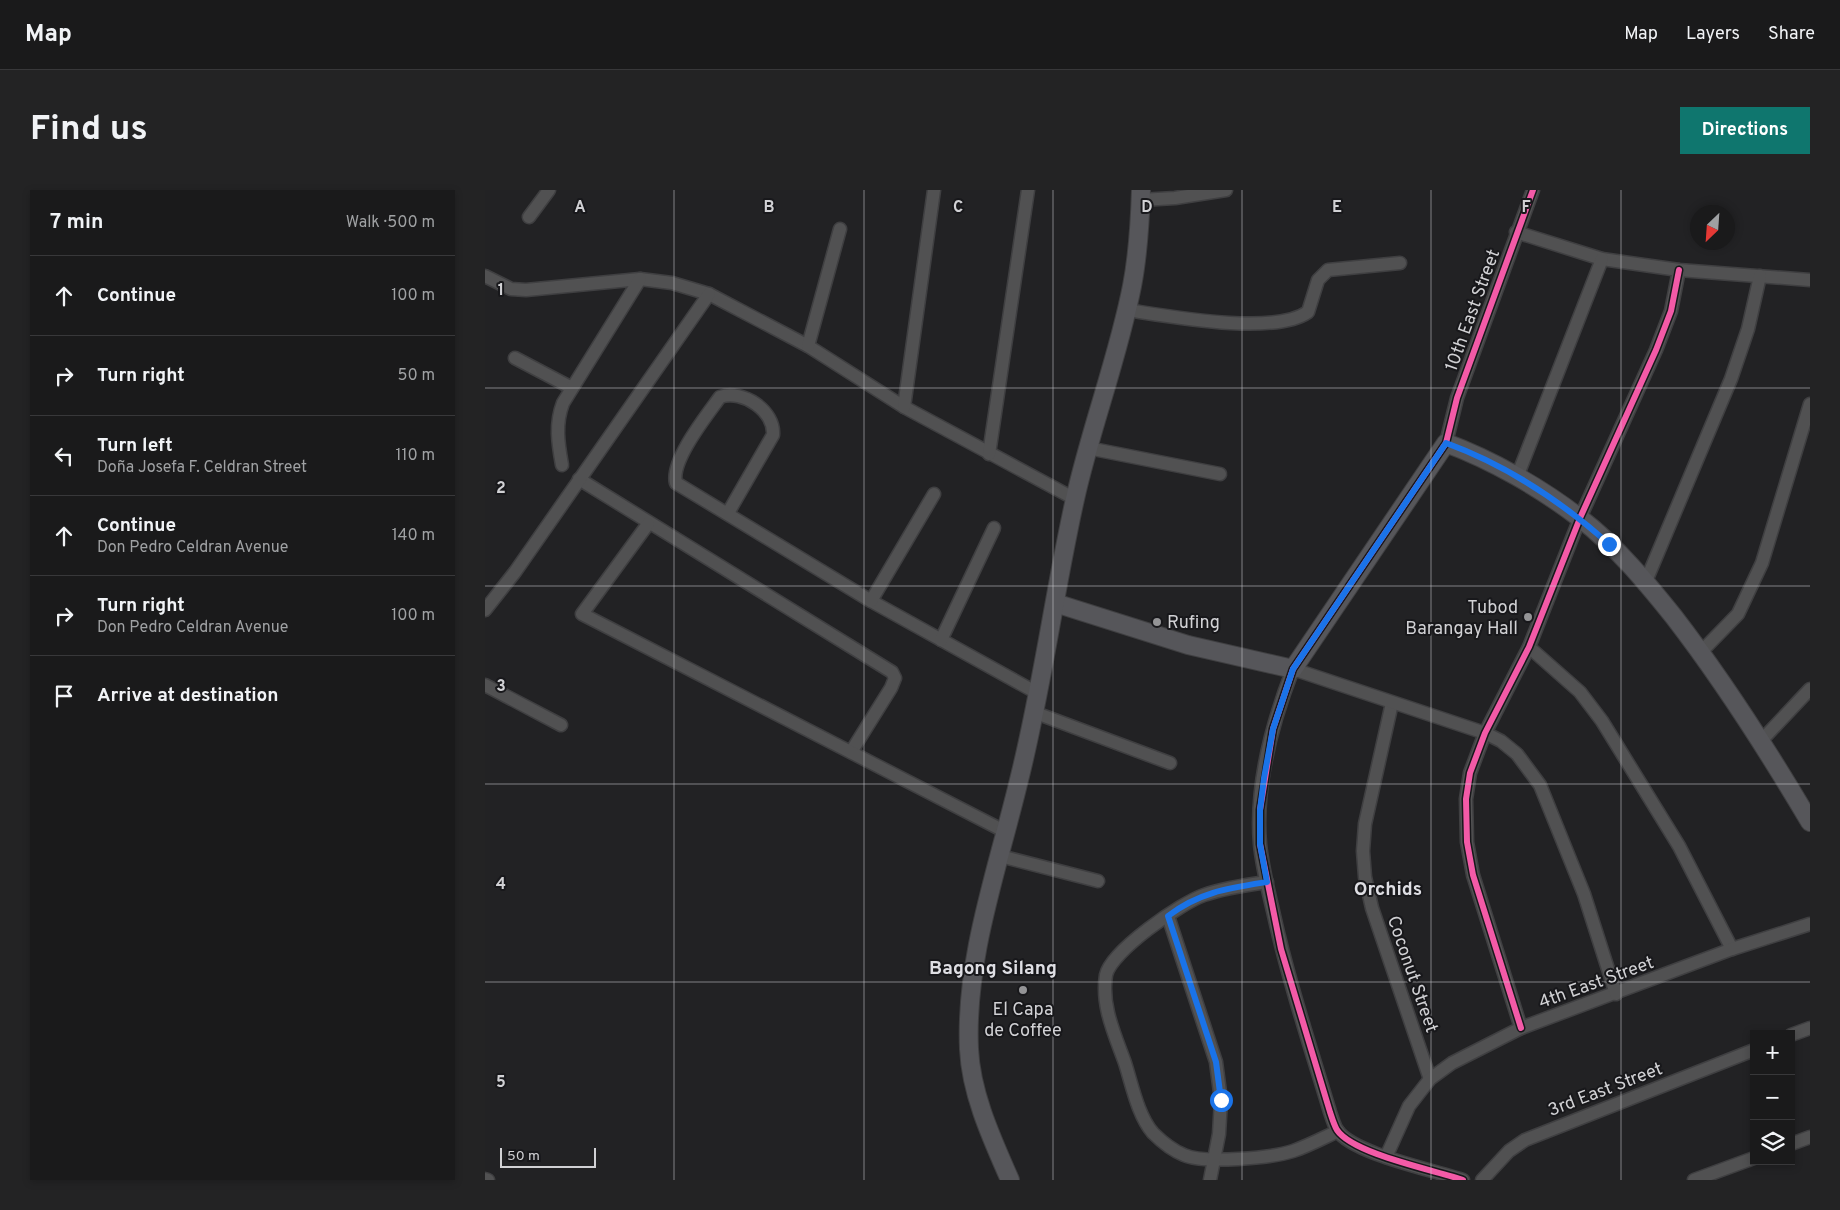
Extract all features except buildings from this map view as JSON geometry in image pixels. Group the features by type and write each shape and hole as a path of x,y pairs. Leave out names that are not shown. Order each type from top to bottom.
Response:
{"street":[{"path":"529,217 549,190"},
{"path":"904,407 934,190"},
{"path":"989,454 1028,190"},
{"path":"1010,1180 981,1110 973,1079 969,1051 969,1000 974,961 1036,713 1075,500 1127,310 1139,242 1141,195 1226,190"},
{"name":"10th East Street","path":"1446,443 1457,398 1516,232 1533,190"},
{"path":"808,346 840,229"},
{"path":"1516,232 1602,259 1679,270 1810,280"},
{"path":"1517,478 1602,259"},
{"path":"1127,310 1197,321 1236,324 1293,320 1308,312 1318,280 1327,270 1400,263"},
{"path":"1521,1028 1473,875 1467,842 1466,799 1469,773 1485,733 1529,646 1580,518 1656,350 1671,311 1679,270"},
{"path":"485,276 511,289 526,290 640,279 672,283 709,294 808,346 904,407 1075,500"},
{"path":"1646,581 1731,378 1749,329 1760,276"},
{"path":"562,465 557,434 558,420 563,403 640,279"},
{"path":"485,610 515,572 709,294"},
{"path":"515,358 572,388"},
{"path":"728,513 773,435 774,425 768,415 753,403 740,396 729,394 720,397 684,451 674,476 676,483 871,601 1039,694"},
{"path":"1701,652 1738,614 1762,562 1810,404"},
{"path":"1463,1180 1386,1157 1353,1144 1338,1131 1329,1112 1281,949 1260,844 1261,802 1273,729 1293,669 1446,443 1471,452 1517,478 1580,518 1646,581 1701,652 1761,741 1809,818"},
{"path":"1088,448 1220,474"},
{"path":"579,479 648,524 894,675 891,688 851,752"},
{"path":"871,601 934,494"},
{"path":"648,524 582,614 1006,832"},
{"path":"941,640 994,528"},
{"path":"1055,603 1188,645 1293,669 1485,733 1501,741 1517,754 1540,785 1584,894 1616,994"},
{"path":"1529,646 1580,692 1602,721 1679,846 1733,949"},
{"path":"485,685 561,725"},
{"path":"1761,741 1810,689"},
{"name":"Coconut Street","path":"1392,703 1365,824 1363,850 1365,878 1372,908 1430,1079"},
{"path":"1036,713 1170,763"},
{"path":"1000,856 1098,881"},
{"path":"1267,882 1205,894 1186,902 1118,955 1107,974 1108,1017 1143,1116 1153,1132 1185,1156 1215,1159 1266,1157 1292,1151 1338,1131"},
{"path":"1168,916 1216,1062 1221,1100 1215,1159 1210,1180"},
{"name":"4th East Street","path":"1386,1157 1409,1106 1430,1079 1453,1062 1521,1028 1733,949 1810,924"},
{"path":"1795,1034 1810,1028"},
{"name":"3rd East Street","path":"1482,1180 1509,1151 1525,1140 1750,1052"},
{"path":"1795,1143 1810,1137"},
{"path":"1694,1180 1750,1159"}],"cycle path":[{"path":"1463,1180 1376,1154 1359,1147 1346,1139 1337,1130 1281,949 1260,844 1260,810 1273,729 1293,669 1446,443 1457,398 1533,190"},
{"path":"1521,1028 1473,875 1467,842 1466,799 1470,773 1485,733 1529,647 1580,518 1656,350 1671,311 1679,270"}],"place":[{"name":"Tubod Barangay Hall","path":"1528,617"},
{"name":"Rufing","path":"1157,622"},
{"name":"El Capa de Coffee","path":"1023,990"}],"district":[{"name":"Orchids","path":"1388,888"},
{"name":"Bagong Silang","path":"993,967"}],"route":[{"path":"1221,1100 1216,1062 1168,916 1186,902 1205,894 1233,887 1267,882 1260,844 1260,810 1273,729 1281,698 1293,669 1446,443 1471,452 1493,463 1580,518 1609,544"}]}
